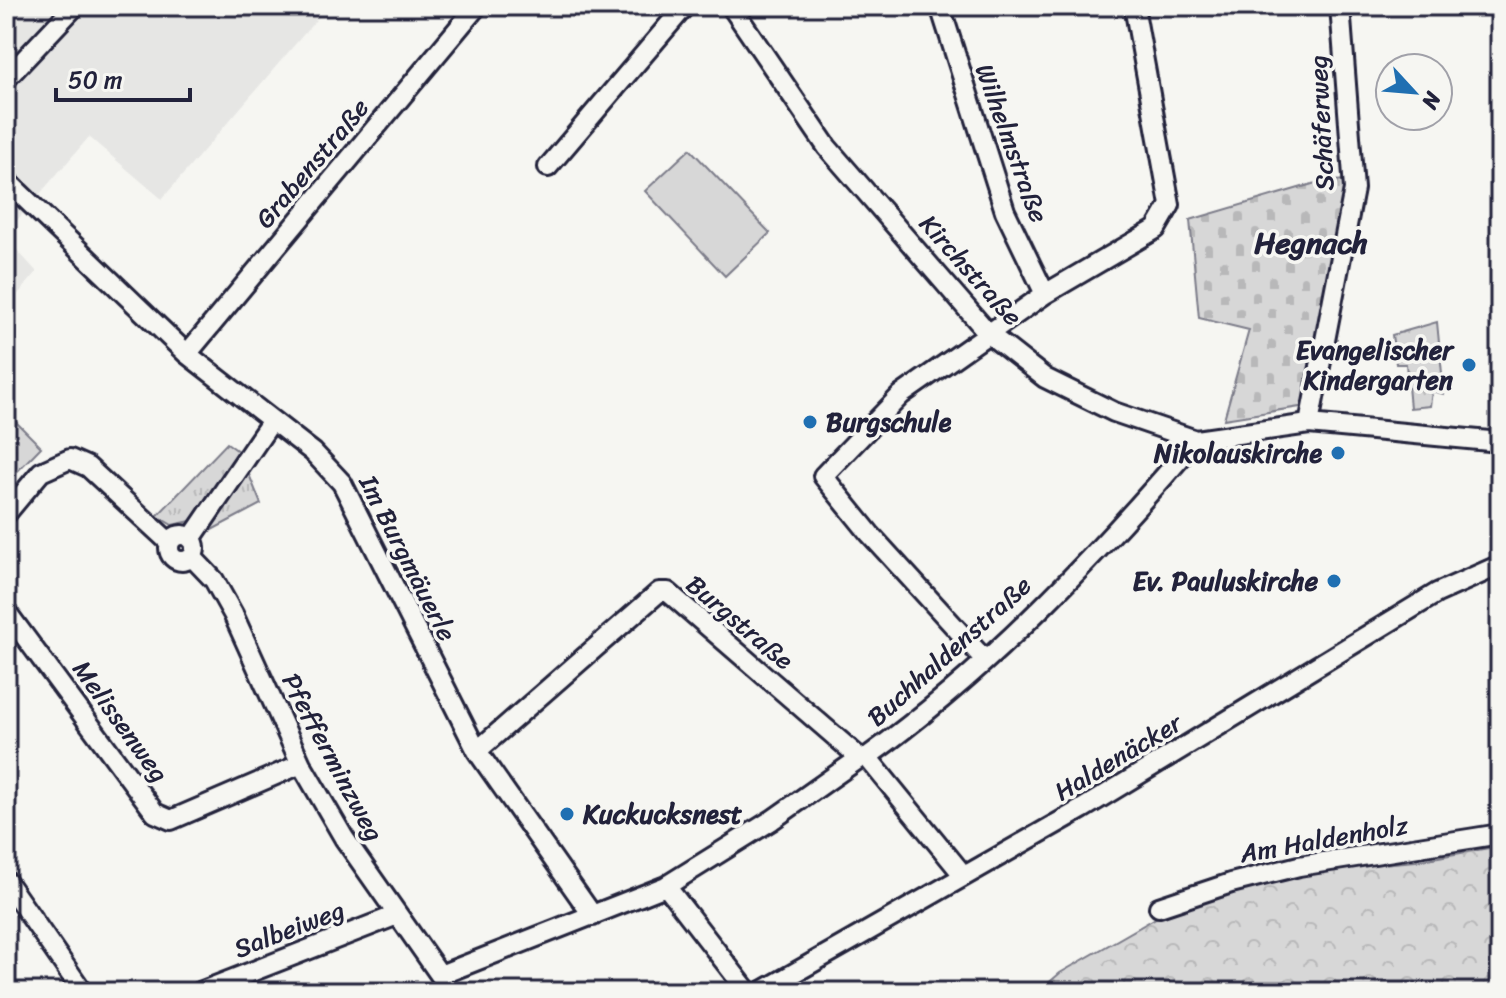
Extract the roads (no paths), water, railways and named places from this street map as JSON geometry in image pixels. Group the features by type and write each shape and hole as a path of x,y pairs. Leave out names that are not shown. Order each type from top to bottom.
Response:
{"street":[{"path":"6,79 75,6"},
{"name":"Grabenstraße","path":"187,354 477,6"},
{"path":"548,167 685,6"},
{"name":"Kirchstraße","path":"731,6 827,147 989,334 1059,385 1114,412 1196,440 1309,424 1500,442"},
{"name":"Wilhelmstraße","path":"940,6 1005,211 1045,294"},
{"path":"984,659 870,534 823,476 901,395 1045,294 1156,229 1170,205 1134,6"},
{"name":"Schäferweg","path":"1309,424 1354,189 1340,6"},
{"name":"Im Burgmäuerle","path":"6,180 187,354 313,452 342,483 477,751 593,916"},
{"path":"192,548 271,422"},
{"name":"Buchhaldenstraße","path":"440,975 666,886 772,820 905,730 1099,550 1196,440"},
{"name":"Pfefferminzweg","path":"6,514 41,472 70,459 88,467 170,543 169,551 176,560 192,548 233,614 301,764 344,838 440,975"},
{"name":"Haldenäcker","path":"761,992 1082,809 1369,632 1437,593 1500,565"},
{"name":"Burgstraße","path":"477,751 659,592 668,592 863,757 964,876"},
{"name":"Melissenweg","path":"6,611 155,813 171,820 301,764"},
{"name":"Am Haldenholz","path":"1159,907 1231,883 1299,866 1500,834"},
{"path":"6,881 83,992"},
{"path":"666,886 748,992"},
{"name":"Salbeiweg","path":"200,992 397,915"}],"place":[{"name":"Evangelischer Kindergarten","path":"1469,365"},
{"name":"Burgschule","path":"810,422"},
{"name":"Nikolauskirche","path":"1338,453"},
{"name":"Ev. Pauluskirche","path":"1334,581"},
{"name":"Kuckucksnest","path":"567,814"}],"district":[{"name":"Hegnach","path":"1311,243"}]}
